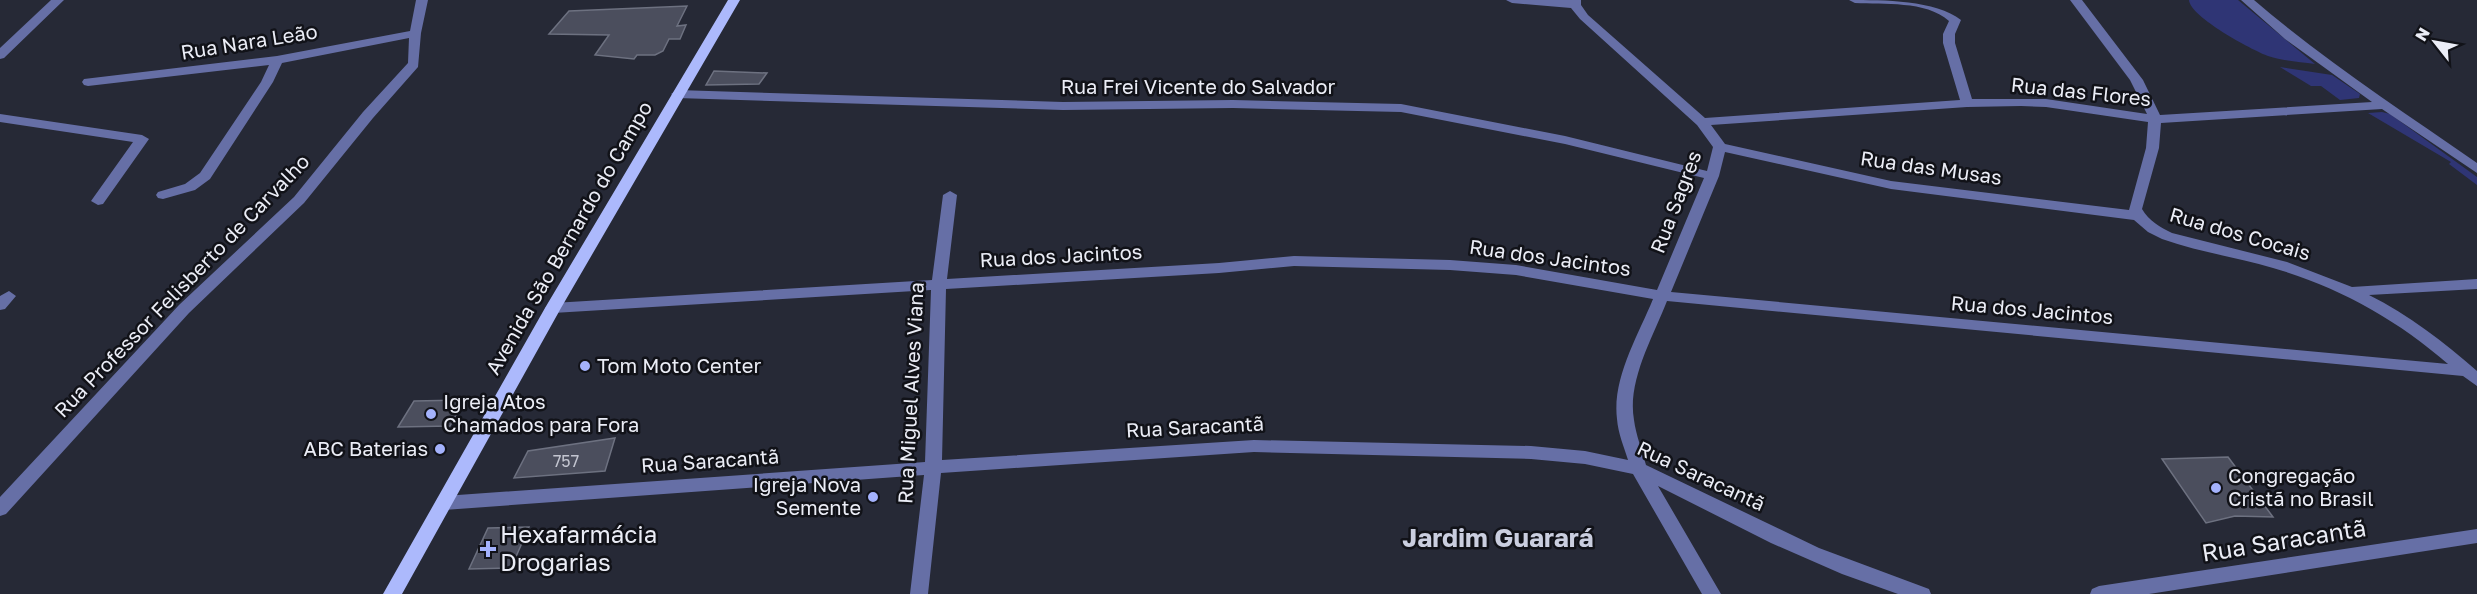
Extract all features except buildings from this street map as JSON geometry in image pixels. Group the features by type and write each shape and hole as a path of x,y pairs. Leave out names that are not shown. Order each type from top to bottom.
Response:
{"main road":[{"name":"Avenida São Bernardo do Campo","path":"392,594 553,308 734,0"}],"street":[{"path":"0,55 56,0"},
{"path":"415,33 422,0"},
{"path":"1512,0 1575,3"},
{"path":"1856,0 1909,3 1940,9 1953,17 1955,20 1949,34 1949,43 1967,103"},
{"path":"2076,0 2138,83 2153,109 2155,132 2135,209 2138,216"},
{"path":"2247,0 2289,36 2477,169"},
{"name":"Rua Sagres","path":"1575,3 1584,17 1702,122 1720,147 1712,176 1632,368 1626,394 1625,419 1639,469 1712,594"},
{"name":"Rua Nara Leão","path":"88,82 277,60 415,33"},
{"name":"Rua Professor Felisberto de Carvalho","path":"0,509 184,309 299,200 368,115 414,64 415,33"},
{"path":"163,195 190,187 205,176 267,82 277,60"},
{"name":"Rua Frei Vicente do Salvador","path":"677,94 1063,106 1233,104 1401,108 1565,140 1712,176"},
{"name":"Rua das Flores","path":"1702,122 1967,103 2046,104 2154,119 2185,119 2385,105"},
{"path":"0,118 142,139 98,201"},
{"name":"Rua das Musas","path":"1720,147 1891,185 2138,216"},
{"name":"Rua Miguel Alves Viana","path":"919,594 933,468 939,284 950,195"},
{"name":"Rua dos Cocais","path":"2138,216 2154,231 2171,237 2283,265 2351,291 2393,313 2472,376"},
{"name":"Rua dos Jacintos","path":"553,308 1219,268 1294,261 1383,262 1516,270 1663,296 2472,376"},
{"path":"2351,291 2477,284"},
{"name":"Rua Saracantã","path":"444,503 1230,446 1309,445 1366,449 1561,454 1609,460 1639,469 1825,560 1878,581 1922,594"},
{"name":"Rua Saracantã","path":"2099,594 2477,536"}],"shaded area":[{"path":"2189,0 2238,0 2315,64 2274,58 2249,47 2210,24 2192,7"},
{"path":"2280,67 2332,75 2360,94 2359,98 2340,100 2321,86 2311,86"},
{"path":"2368,113 2390,114 2477,177 2477,185 2449,164 2451,162"}],"place":[{"name":"Tom Moto Center","path":"585,366"},
{"name":"Igreja Atos Chamados para Fora","path":"431,414"},
{"name":"ABC Baterias","path":"440,449"},
{"name":"Congregação Cristã no Brasil","path":"2216,488"},
{"name":"Igreja Nova Semente","path":"873,497"},
{"name":"Hexafarmácia Drogarias","path":"488,549"}],"district":[{"name":"Jardim Guarará","path":"1498,538"}]}
